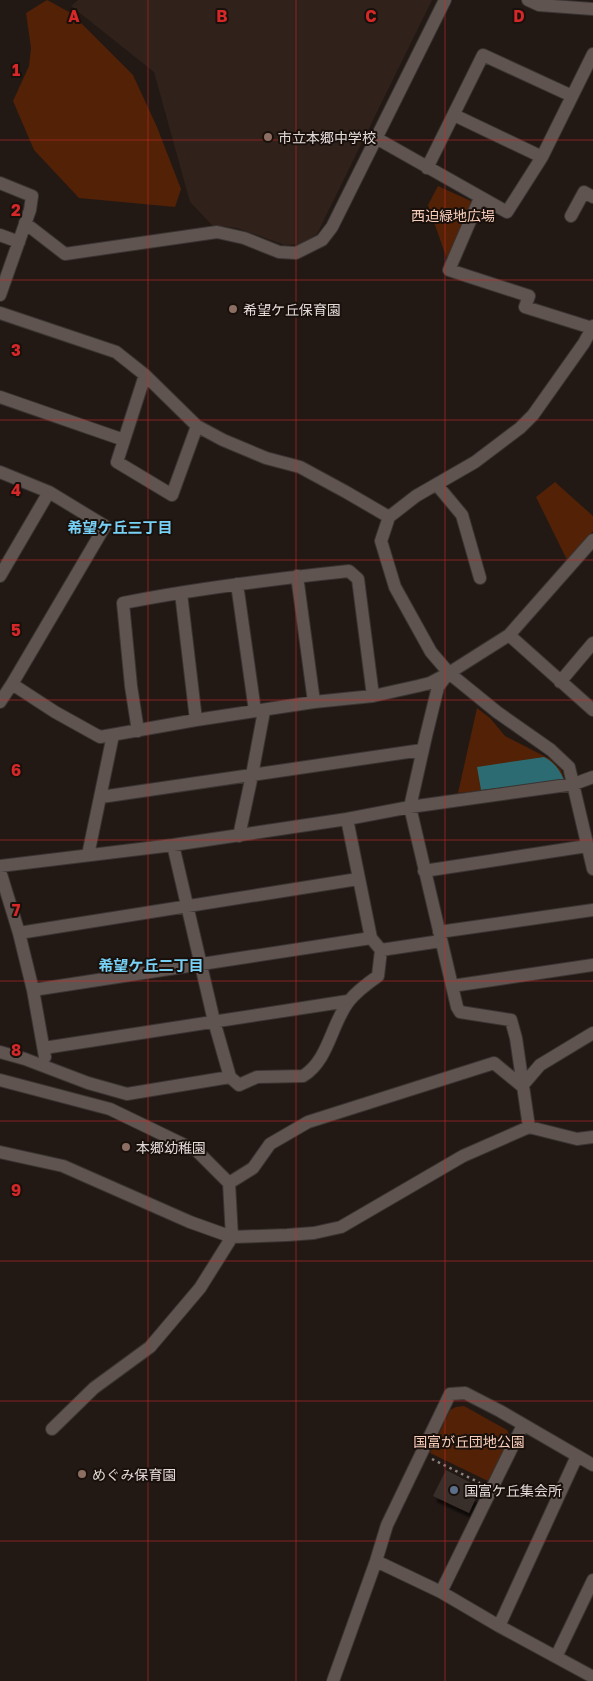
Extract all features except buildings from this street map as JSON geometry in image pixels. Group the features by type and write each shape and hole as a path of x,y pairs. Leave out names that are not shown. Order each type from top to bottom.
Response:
{"street":[{"path":"25,223 64,254 217,232 244,238 279,252 296,252 322,240 332,227 445,0"},
{"path":"528,0 539,5 593,9"},
{"path":"427,168 483,54 572,96"},
{"path":"376,138 507,212 542,157 593,54"},
{"path":"454,115 542,157"},
{"path":"0,183 32,196 30,210 0,295"},
{"path":"571,216 584,192 593,197"},
{"path":"480,198 449,270 529,296 525,307 592,327 588,347 527,422 475,462 416,496 389,517 381,541 395,587 431,652 449,673 497,712 551,750 569,767 592,864"},
{"path":"0,235 19,242"},
{"path":"0,313 116,352 145,375 197,426 223,440 266,458 300,467 389,517"},
{"path":"145,375 117,462 172,495 197,426"},
{"path":"0,397 124,440"},
{"path":"0,472 49,492 105,526 0,702"},
{"path":"437,485 462,515 480,578"},
{"path":"0,576 49,492"},
{"path":"12,684 55,712 100,737 314,702 373,696 430,683 510,634 593,540"},
{"path":"138,732 131,686 124,603 237,584 349,571 358,579 373,696"},
{"path":"297,576 314,702"},
{"path":"237,584 259,711 252,775 239,836"},
{"path":"180,593 196,720"},
{"path":"510,634 560,682 593,710"},
{"path":"560,682 593,643"},
{"path":"449,673 438,687 410,806 457,1007 460,1012 511,1020 516,1038 529,1127"},
{"path":"88,855 113,735"},
{"path":"101,797 422,750"},
{"path":"0,866 239,836 347,819 410,806 574,784 593,777"},
{"path":"174,845 214,1021 230,1077 239,1085 257,1077 305,1075 320,1060 348,1001 378,976 381,950 371,938 347,819"},
{"path":"424,871 587,846"},
{"path":"0,871 19,933 33,990 46,1066"},
{"path":"19,933 358,878"},
{"path":"381,950 440,937 593,910"},
{"path":"33,990 371,938"},
{"path":"452,986 593,965"},
{"path":"44,1048 348,1001"},
{"path":"522,1086 540,1065 593,1033"},
{"path":"0,1052 46,1066 88,1083 127,1094 230,1077"},
{"path":"229,1183 253,1168 270,1144 308,1122 494,1063 522,1086"},
{"path":"0,1080 110,1109 197,1151 229,1183 232,1237 200,1288 150,1347 94,1388 52,1429"},
{"path":"0,1152 63,1166 190,1222 232,1237 314,1233 341,1227 462,1156 529,1127 577,1139 593,1138"},
{"path":"332,1681 376,1561 387,1525 450,1394 464,1393 593,1465"},
{"path":"441,1592 523,1425"},
{"path":"499,1626 577,1456"},
{"path":"376,1561 441,1592 593,1677"},
{"path":"556,1657 593,1580"}],"path":[{"path":"422,1454 492,1489"}],"shaded area":[{"name":"市立本郷中学校","path":"78,0 432,0 317,234 301,244 285,245 237,228 212,225 190,202 154,72 71,6"}],"green space":[{"path":"47,0 71,13 133,75 157,127 181,189 175,207 79,198 34,150 13,101 29,66 31,48 26,13"},
{"name":"西迫緑地広場","path":"438,186 473,202 449,265 428,205"},
{"path":"555,482 593,516 593,531 568,562 536,497"},
{"path":"477,708 490,718 505,736 550,759 561,770 565,781 458,793"},
{"name":"国富が丘団地公園","path":"464,1406 507,1430 509,1435 508,1442 488,1481 430,1453 450,1410"}],"water":[{"path":"544,757 551,761 564,780 481,790 477,767"}],"place":[{"name":"市立本郷中学校","path":"268,137"},
{"name":"希望ケ丘保育園","path":"233,309"},
{"name":"本郷幼稚園","path":"126,1147"},
{"name":"めぐみ保育園","path":"82,1474"},
{"name":"国富ケ丘集会所","path":"454,1490"}],"district":[{"name":"希望ケ丘三丁目","path":"120,527"},
{"name":"希望ケ丘二丁目","path":"151,965"}]}
